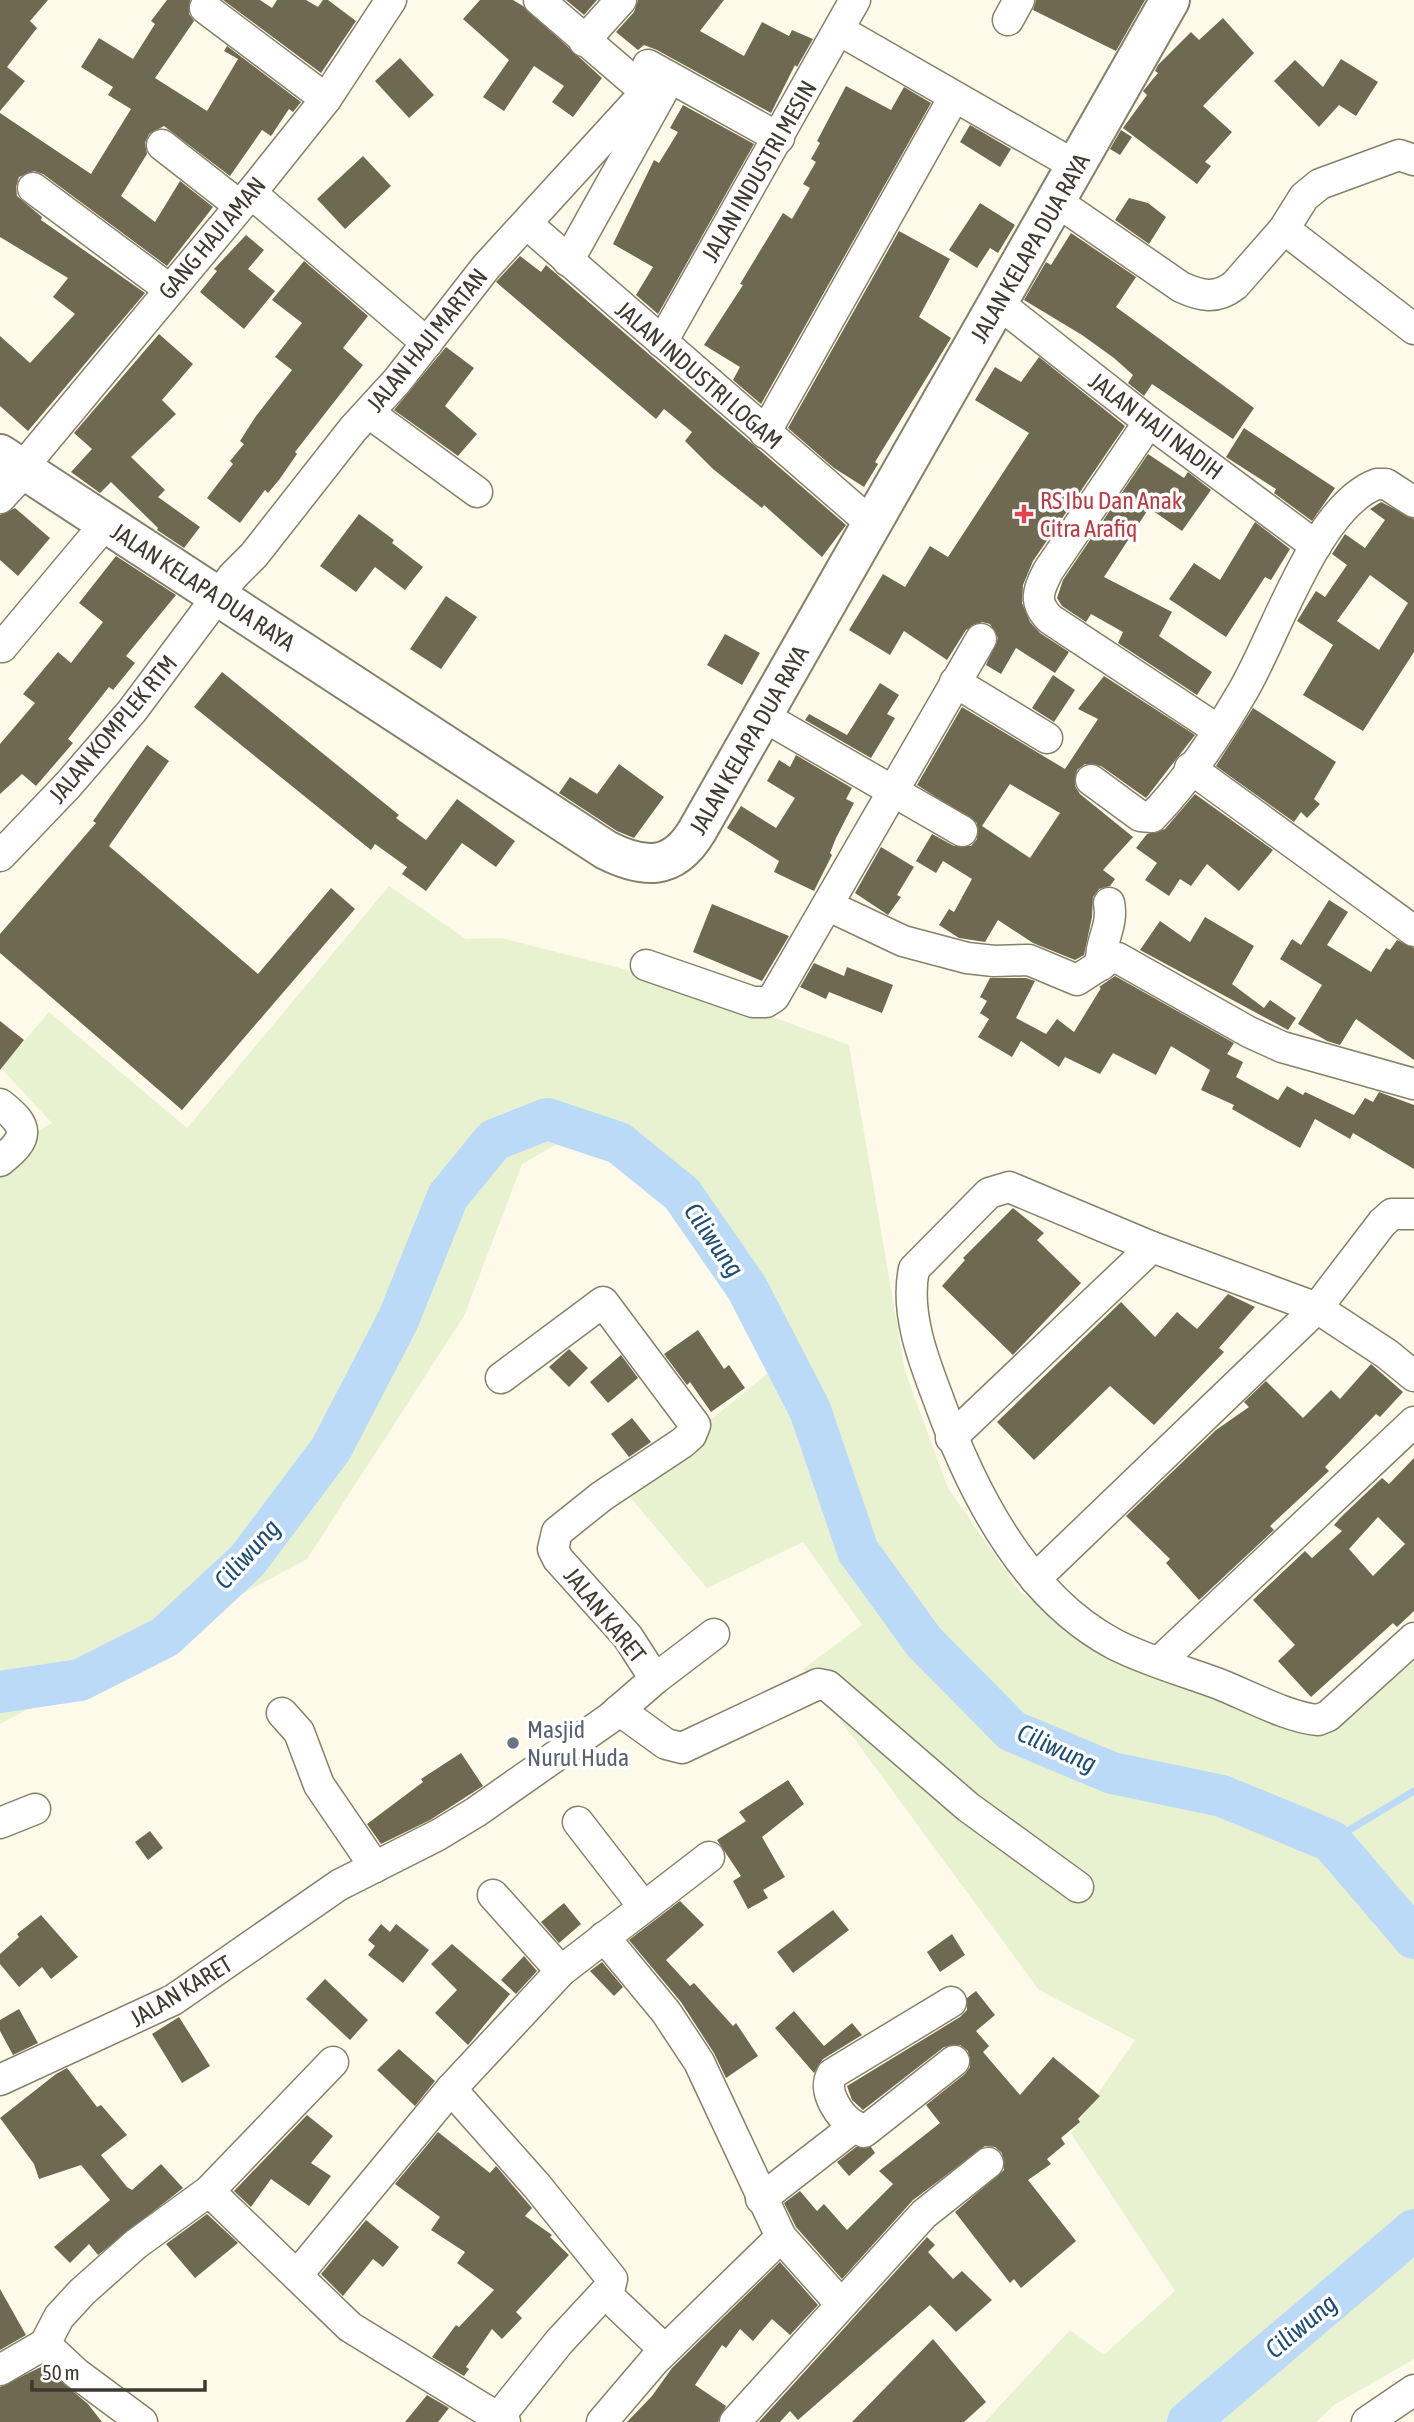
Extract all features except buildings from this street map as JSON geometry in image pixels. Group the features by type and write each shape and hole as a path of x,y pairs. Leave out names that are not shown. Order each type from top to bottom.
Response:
{"main road":[{"name":"JALAN KELAPA DUA RAYA","path":"12,472 106,523 606,850 635,863 662,862 682,852 690,844 1170,0"}],"street":[{"name":"GANG HAJI AMAN","path":"12,472 246,199 326,99 391,0"},
{"path":"539,0 584,41 779,138"},
{"path":"584,41 621,0"},
{"name":"JALAN INDUSTRI MESIN","path":"662,342 855,0"},
{"path":"205,8 326,99"},
{"path":"839,30 1076,166"},
{"path":"568,261 655,78"},
{"name":"JALAN HAJI MARTAN","path":"219,597 352,429 369,413 427,343 486,267 655,78"},
{"path":"765,433 954,97"},
{"path":"162,145 246,199 427,343"},
{"path":"1056,201 1181,287 1203,296 1227,291 1235,285 1284,229 1304,197 1320,184 1399,155 1414,160"},
{"path":"33,188 169,289"},
{"name":"JALAN INDUSTRI LOGAM","path":"527,224 872,524"},
{"path":"1284,229 1414,329"},
{"name":"JALAN HAJI NADIH","path":"998,303 1149,422 1316,546"},
{"path":"369,413 477,492"},
{"path":"1149,422 1048,571 1038,591 1040,609 1218,730"},
{"path":"1091,780 1147,818 1155,814 1244,691 1316,546 1340,512 1370,486 1386,484 1414,502"},
{"path":"2,647 106,523"},
{"name":"JALAN KOMPLEK RTM","path":"0,856 116,730 219,597"},
{"path":"646,965 753,1002 766,1002 781,989 981,639"},
{"path":"955,682 1046,738"},
{"path":"763,716 891,793 962,831"},
{"path":"1190,768 1414,931"},
{"path":"1101,965 1100,951 1112,920 1110,903"},
{"path":"829,906 903,941 967,958 994,961 1029,960 1077,980 1111,958 1118,958 1249,1032 1295,1052 1414,1084"},
{"path":"0,1104 19,1118 23,1131 17,1147 0,1161"},
{"path":"1414,1376 1387,1354 1317,1308 1152,1247 1009,1187 989,1193 914,1269 911,1298 924,1360 951,1438 989,1510 1035,1579 1083,1625 1115,1644 1159,1662 1318,1720 1328,1717 1414,1638"},
{"path":"1035,1579 1317,1308 1382,1223 1392,1214 1414,1214"},
{"path":"951,1438 1152,1247"},
{"name":"JALAN KARET","path":"4,2068 124,2025 173,2000 211,1977 302,1909 476,1812 619,1710 655,1679 628,1637 558,1559 553,1549 553,1541 557,1532 602,1496 682,1443 691,1435 695,1425 603,1303 502,1378"},
{"path":"1159,1662 1414,1422"},
{"path":"655,1679 714,1634"},
{"path":"619,1710 666,1744 682,1748 818,1684 828,1686 968,1807 1078,1887"},
{"path":"282,1713 299,1732 319,1785 375,1867"},
{"path":"0,1823 35,1809"},
{"path":"578,1822 643,1906"},
{"path":"298,2274 451,2089 561,1971 709,1857"},
{"path":"493,1895 561,1971"},
{"path":"604,1937 666,2012 699,2062 761,2199 781,2236 840,2303"},
{"path":"951,2002 832,2074 827,2082 828,2089 844,2120 864,2132 954,2061"},
{"path":"0,2371 45,2344 59,2317 82,2292 136,2244 209,2191 333,2062"},
{"path":"209,2191 350,2327 489,2418 605,2293 612,2279 593,2252 451,2089"},
{"path":"761,2199 855,2126"},
{"path":"743,2419 840,2303 924,2214 988,2163"},
{"path":"602,2422 665,2350 781,2236"},
{"path":"605,2293 665,2350"},
{"path":"45,2344 76,2373 142,2422"},
{"path":"1367,2422 1414,2390"}],"green space":[{"path":"389,886 466,939 501,938 683,984 849,1045 905,1371 948,1488 1021,1593 1105,1644 1326,1729 1414,1638 1414,2359 1334,2405 1316,2422 985,2422 1070,2330 1104,2355 1175,2291 1071,2133 1135,2040 1039,1990 803,1669 862,1625 803,1542 707,1588 624,1490 783,1361 631,1153 573,1135 522,1164 464,1316 307,1559 0,1724 0,1151 52,1123 1,1068 49,1012 187,1128"}],"waterway":[{"name":"Ciliwung","path":"0,1692 80,1680 165,1637 247,1561 331,1449 398,1320 448,1196 494,1140 547,1119 619,1143 682,1194 747,1288 810,1410 858,1551 924,1642 1012,1731 1112,1773 1222,1796 1331,1841 1414,1938"},
{"path":"1331,1841 1414,1791"},
{"name":"Ciliwung","path":"1188,2422 1414,2230"}],"place":[{"name":"RS Ibu Dan Anak Citra Arafiq","path":"1024,514"},
{"name":"Masjid Nurul Huda","path":"513,1743"}]}
